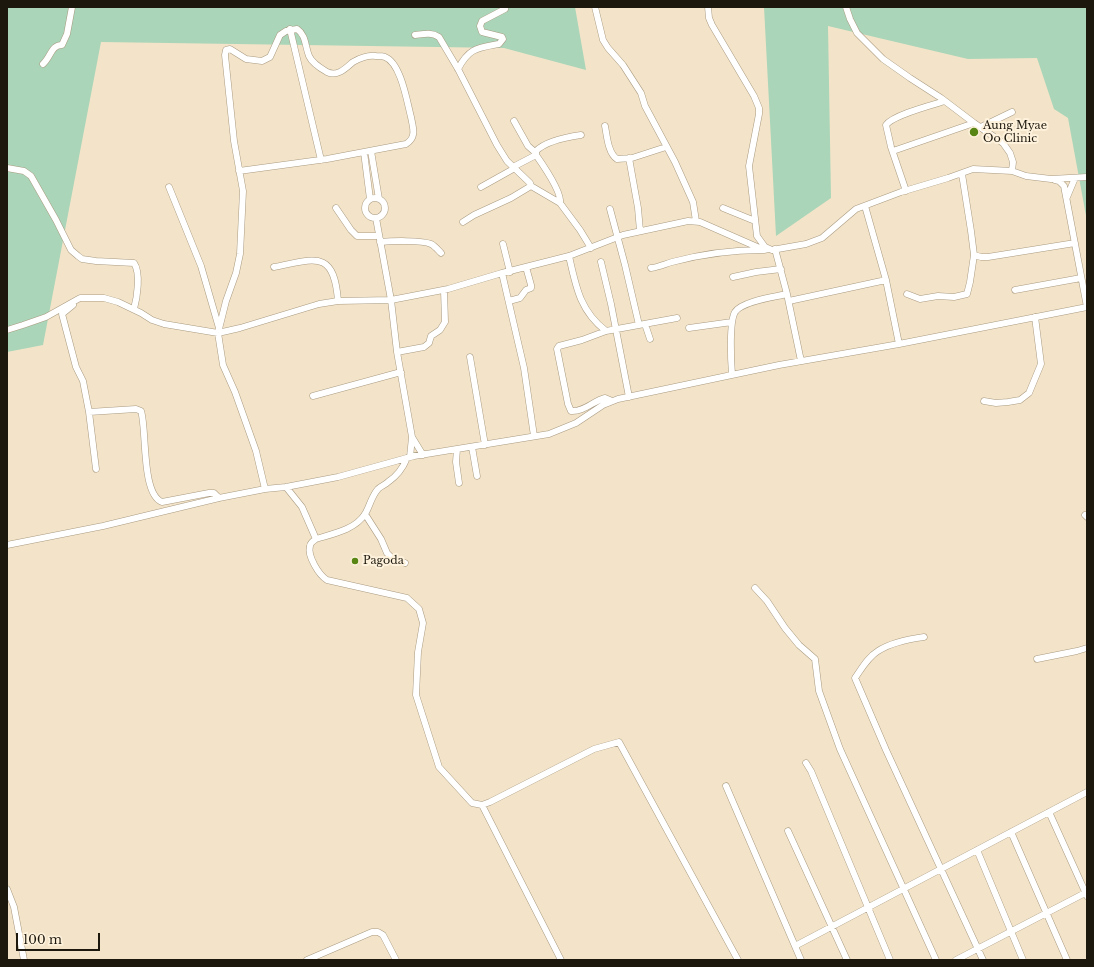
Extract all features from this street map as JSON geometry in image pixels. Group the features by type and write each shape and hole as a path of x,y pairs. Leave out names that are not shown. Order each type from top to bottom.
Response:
{"street":[{"path":"44,64 54,49 58,45 62,45 67,34 72,7"},
{"path":"595,7 603,40 623,65 641,93 645,106 692,202 696,221"},
{"path":"708,7 709,18 712,25 754,96 759,108 749,166 757,236 766,250"},
{"path":"846,7 857,33 883,59 910,78 928,88 1003,143 1010,153 1013,162 1012,170"},
{"path":"458,69 465,57 474,50 500,44 502,42 502,37 482,32 480,26 482,21 505,9"},
{"path":"290,29 321,160"},
{"path":"218,330 240,254 243,191 238,170 225,55 226,50 230,49 246,59 262,61 270,57 280,35 290,29 297,29 302,32 309,57 313,62 328,72 334,74 340,72 353,62 366,57 385,57 392,62 398,72 414,131 413,138 406,144 321,160 238,170"},
{"path":"415,35 429,33 439,37 458,69 497,145 531,186 560,203 591,248"},
{"path":"906,191 886,125 889,121 907,113 945,101"},
{"path":"981,127 1012,112"},
{"path":"514,121 528,146 536,154 558,191 561,198 560,203"},
{"path":"893,151 974,123"},
{"path":"605,126 614,157 617,159 629,158 666,147"},
{"path":"481,187 536,154 538,149 548,144 581,135"},
{"path":"371,151 379,199"},
{"path":"364,152 370,199 367,202 366,210 368,214 376,218"},
{"path":"629,158 638,208 640,231"},
{"path":"7,168 24,171 31,176 71,250 82,259 134,263 137,267 138,294 134,309"},
{"path":"7,545 103,526 219,498 338,477 408,457 549,434 576,423 603,405 629,397 801,361 899,344 1087,307 1064,186 1059,181 1026,176 1012,170 973,169 856,209 822,238 816,241 775,250 735,250 713,253 651,268"},
{"path":"908,294 920,299 938,296 954,297 967,294 974,255 962,174"},
{"path":"1051,179 1087,177"},
{"path":"1066,201 1075,178"},
{"path":"463,222 474,215 511,198 531,186"},
{"path":"169,187 201,266 218,330 223,365 235,392 256,451 265,489"},
{"path":"370,199 375,198 383,202 385,210 376,218"},
{"path":"865,206 886,280 899,344"},
{"path":"336,208 357,236 391,241 432,244 441,253"},
{"path":"723,208 755,221"},
{"path":"610,209 639,325"},
{"path":"376,218 391,300 396,352 401,372 412,437 408,457 403,466 393,479 380,487 376,492 370,500 365,514 357,522 345,530 316,539 312,542 309,549 318,572 327,580 407,598 419,608 423,623 418,652 416,695 439,767 472,803 482,805 490,802 594,749 619,742 738,960"},
{"path":"7,330 46,317 80,298 104,298 118,302 134,309 152,320 164,324 218,330 240,328 313,305 338,301 391,300 444,290 569,256 618,237 688,221 696,221 766,250"},
{"path":"974,255 988,257 1075,243"},
{"path":"503,244 510,272"},
{"path":"775,250 789,301 801,361"},
{"path":"569,256 581,301 587,312 606,331"},
{"path":"274,267 310,260 323,262 330,268 334,277 337,286 338,301"},
{"path":"601,262 629,397"},
{"path":"509,301 520,298 526,290 531,288 526,267"},
{"path":"733,277 780,269"},
{"path":"502,273 524,368 534,436"},
{"path":"1014,290 1081,278"},
{"path":"789,301 886,280"},
{"path":"396,352 424,347 429,343 431,336 440,330 445,322 444,290"},
{"path":"732,375 732,322 735,312 741,307 753,302 787,294"},
{"path":"80,298 62,314 76,367 83,381 89,412 96,469"},
{"path":"984,402 996,403 1020,400 1029,393 1041,364 1035,317"},
{"path":"612,402 605,398 581,410 571,411 568,404 557,349 559,346 582,340 606,331 677,318"},
{"path":"689,328 732,322"},
{"path":"645,324 650,339"},
{"path":"470,357 485,445"},
{"path":"313,396 401,372"},
{"path":"89,412 136,409 141,411 148,477 155,498 158,501 162,502 209,493 214,494 219,498"},
{"path":"412,437 423,454"},
{"path":"472,447 477,476"},
{"path":"456,449 459,483"},
{"path":"286,487 302,507 316,539"},
{"path":"365,514 381,539 387,553 391,557 405,563"},
{"path":"755,588 767,601 785,628 799,645 815,659 819,692 840,749 936,960"},
{"path":"924,637 906,639 878,651 866,662 855,678 886,750 983,960"},
{"path":"1037,659 1077,652 1087,648"},
{"path":"806,763 811,771 890,960"},
{"path":"726,786 801,960"},
{"path":"795,946 1087,792"},
{"path":"482,805 562,960"},
{"path":"956,960 1086,894 1049,812"},
{"path":"788,831 847,960"},
{"path":"1011,832 1067,960"},
{"path":"977,850 1024,960"},
{"path":"7,889 14,907 24,960"},
{"path":"311,959 372,932 378,932 388,944 396,960"}],"green space":[{"path":"7,7 575,7 586,70 504,48 101,42 43,345 7,352"},
{"path":"764,7 1087,7 1087,221 1068,118 1054,109 1037,58 968,59 828,26 831,198 776,236"}],"place":[{"name":"Aung Myae Oo Clinic","path":"974,132"},
{"name":"Pagoda","path":"355,561"}]}
